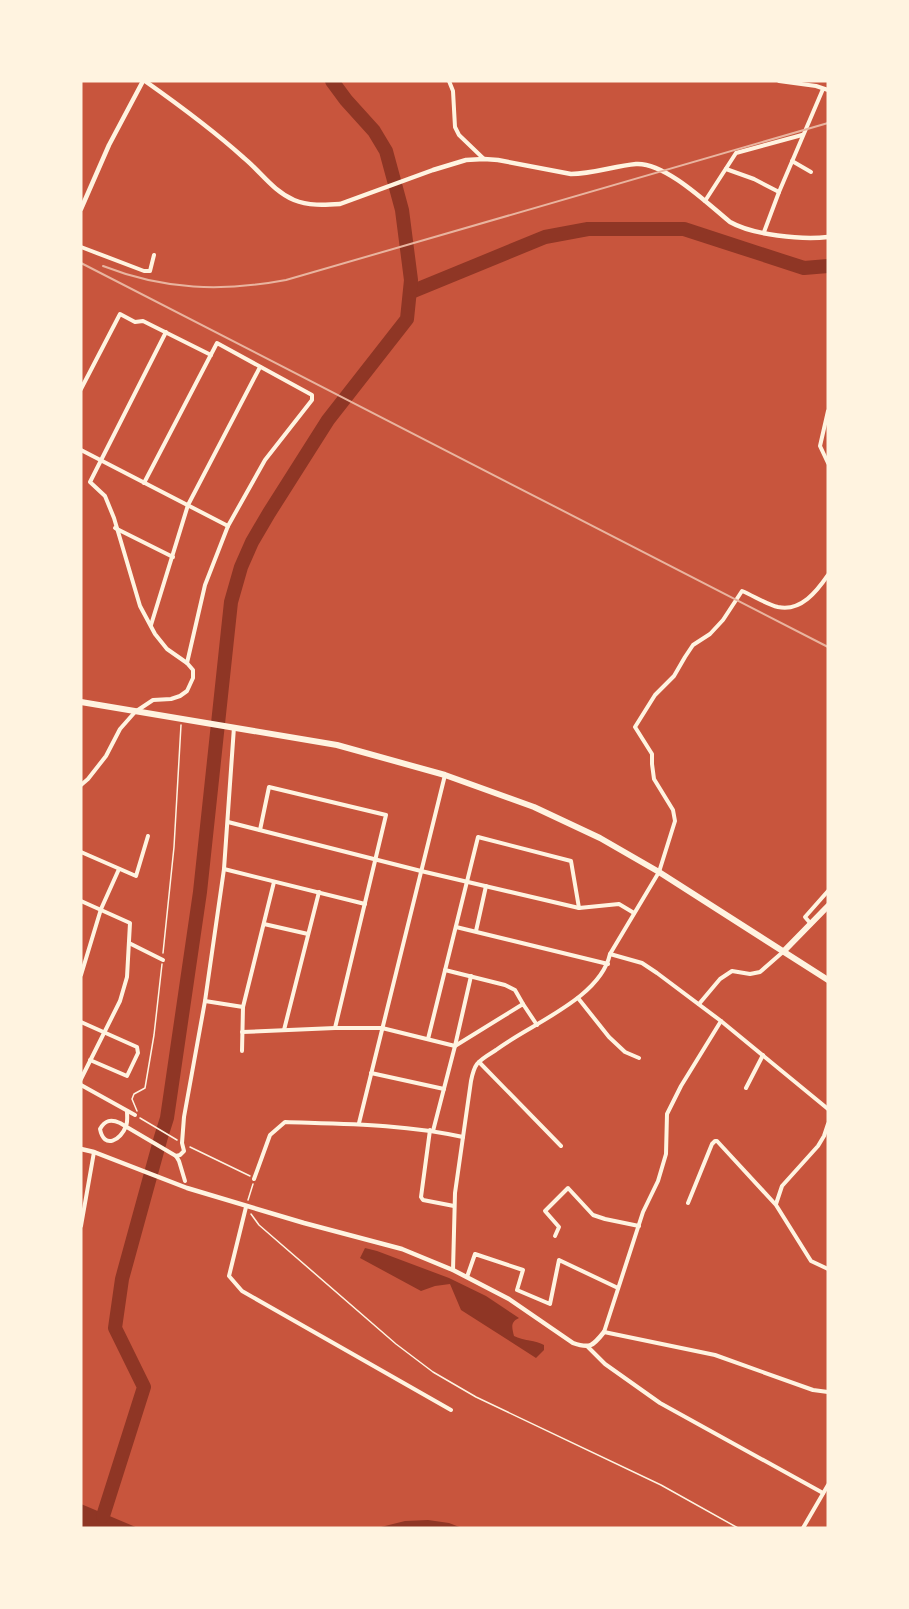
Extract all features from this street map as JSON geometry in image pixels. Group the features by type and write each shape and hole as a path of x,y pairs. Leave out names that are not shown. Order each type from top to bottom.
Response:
{"highway":[{"path":"81,702 337,745 446,775 534,807 600,838 659,872 828,980"},
{"path":"784,951 828,906"}],"street":[{"path":"81,209 109,146 144,81 189,112 246,159 275,189 293,200 330,205 340,204 466,160 484,159 571,174 638,164 650,166 677,180 739,227 796,237 828,237"},
{"path":"449,81 453,92 455,127 459,135 484,159"},
{"path":"764,232 803,135 826,89 779,81"},
{"path":"705,201 736,153 803,135"},
{"path":"792,161 811,172"},
{"path":"726,169 754,179 779,192"},
{"path":"81,248 144,271 150,271 154,255"},
{"path":"81,389 120,314 135,322 143,321 211,355"},
{"path":"81,785 106,756 120,729 135,712 153,700 180,696 187,691 193,678 193,670 168,649 155,634 140,606 105,496 90,482 166,332"},
{"path":"144,483 217,343 312,395 312,400 265,460 228,526 205,585 187,663"},
{"path":"151,625 188,506 260,367"},
{"path":"828,411 820,446 828,463"},
{"path":"81,450 228,526"},
{"path":"115,528 173,557"},
{"path":"453,1270 454,1206 471,1081 477,1065 508,1041 578,998 599,978 608,964 610,954 659,872 675,821 673,810 654,779 652,754 634,727 654,695 674,676 693,645 710,634 723,620 742,591 778,607 788,608 799,605 810,597 819,589 828,575"},
{"path":"176,1156 184,1150 182,1143 184,1117 206,1001 224,868 234,727"},
{"path":"359,1123 446,775"},
{"path":"260,830 269,787 386,815 335,1028"},
{"path":"228,822 579,908 619,904 634,913"},
{"path":"81,852 136,876 148,836"},
{"path":"428,1039 478,837 571,861 579,908"},
{"path":"224,868 365,904"},
{"path":"81,975 101,909 119,869"},
{"path":"242,1051 243,1007 274,882"},
{"path":"476,931 486,886"},
{"path":"811,924 805,917 828,891"},
{"path":"284,1030 319,892"},
{"path":"81,901 130,923 127,977 120,1002 81,1079"},
{"path":"264,924 308,934"},
{"path":"456,927 608,964"},
{"path":"129,944 163,960"},
{"path":"699,1004 720,979 732,971 750,974 760,972 784,951"},
{"path":"610,954 642,963 699,1004 828,1109"},
{"path":"445,970 505,985 515,990 537,1025"},
{"path":"454,1206 423,1200 421,1197 431,1130 444,1089 471,976"},
{"path":"578,998 609,1037 625,1052 639,1058"},
{"path":"206,1001 243,1007"},
{"path":"242,1032 382,1028 455,1046 523,1004"},
{"path":"588,1347 596,1342 604,1332 639,1226 658,1181 666,1154 667,1113 720,1021"},
{"path":"81,1022 137,1047 138,1053 127,1076 90,1060"},
{"path":"746,1088 763,1055"},
{"path":"81,1062 87,1066"},
{"path":"479,1062 561,1146"},
{"path":"371,1073 444,1089"},
{"path":"81,1086 135,1115"},
{"path":"127,1111 128,1124 118,1139 108,1141 103,1137 100,1128 103,1123 108,1120 120,1123 176,1156 185,1181"},
{"path":"254,1179 270,1135 285,1122 359,1123 431,1130 463,1137"},
{"path":"776,1205 782,1186 818,1146 828,1124"},
{"path":"688,1203 712,1144 715,1141 719,1142 776,1205 811,1261 828,1269"},
{"path":"81,1149 105,1155 187,1188 246,1207 402,1249 453,1270 508,1299 573,1343 588,1347 605,1364 660,1403 824,1493"},
{"path":"81,1226 94,1152"},
{"path":"555,1236 559,1227 545,1211 568,1188 593,1215 639,1226"},
{"path":"246,1207 229,1276 242,1291 451,1410"},
{"path":"467,1277 475,1254 523,1270 517,1290 550,1304 559,1260 618,1288"},
{"path":"604,1332 715,1355 813,1390 828,1392"},
{"path":"803,1528 828,1485"}],"path":[{"path":"181,718 174,847 163,960 146,1088 134,1094 132,1100 138,1110 135,1115 182,1143 254,1179 246,1207 259,1225 396,1344 427,1368 476,1397 661,1485 738,1528"}],"shaded area":[{"path":"365,1248 449,1278 486,1296 519,1318 513,1323 514,1336 541,1343 544,1345 544,1350 536,1358 461,1310 450,1284 421,1291 360,1258"},
{"path":"81,1504 138,1528 81,1528"},
{"path":"428,1520 449,1523 462,1528 377,1528 405,1521"}],"waterway":[{"path":"103,1516 144,1387 115,1328 122,1279 167,1118 200,892 231,602 241,567 269,513 328,420 407,319 411,280 402,210 386,151 374,131 332,81"},
{"path":"411,292 545,237 588,229 684,229 804,268 828,266"}],"railway":[{"path":"103,266 148,280 193,287 239,286 286,280 828,123"},
{"path":"81,263 828,647"}]}
